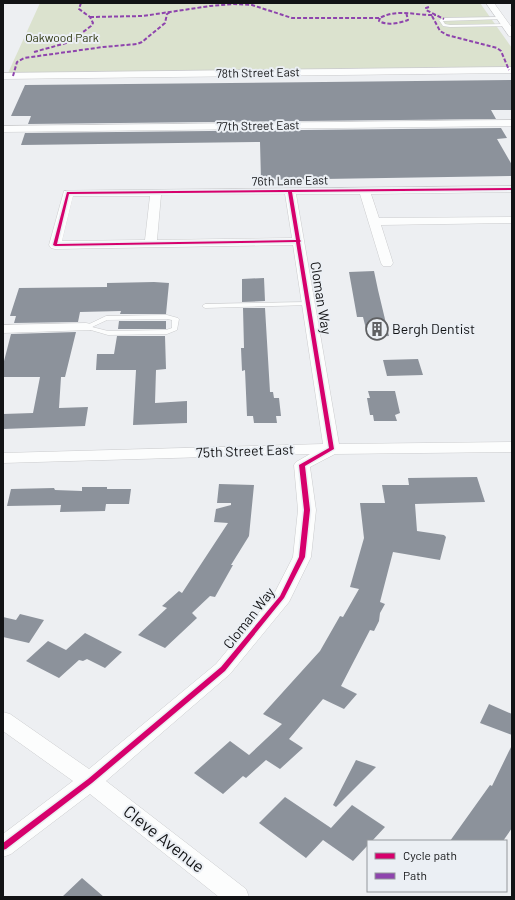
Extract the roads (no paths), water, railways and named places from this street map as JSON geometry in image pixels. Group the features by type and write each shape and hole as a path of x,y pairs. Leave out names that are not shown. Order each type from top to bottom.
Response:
{"street":[{"path":"490,3 512,34"},
{"name":"78th Street East","path":"3,76 512,70"},
{"name":"77th Street East","path":"3,129 512,123"},
{"name":"76th Lane East","path":"151,244 55,245 68,193 512,189"},
{"path":"364,190 387,263"},
{"name":"Cloman Way","path":"90,781 223,669 282,597 302,557 307,510 302,465 332,449 310,304 290,191"},
{"path":"156,192 151,244 299,241"},
{"path":"375,222 512,220"},
{"path":"3,329 86,328"},
{"name":"75th Street East","path":"3,458 332,449 512,447"},
{"name":"Cleve Avenue","path":"3,720 90,781 237,897"},
{"path":"3,847 90,781"}],"lane":[{"path":"501,18 442,20 444,24 450,26 506,26"},
{"path":"205,306 310,304"},
{"path":"167,317 176,319 175,329 167,332 108,333 86,328 106,318 167,317"}],"place":[{"name":"Bergh Dentist","path":"377,329"}],"park label":[{"name":"Oakwood Park","path":"62,38"}]}
